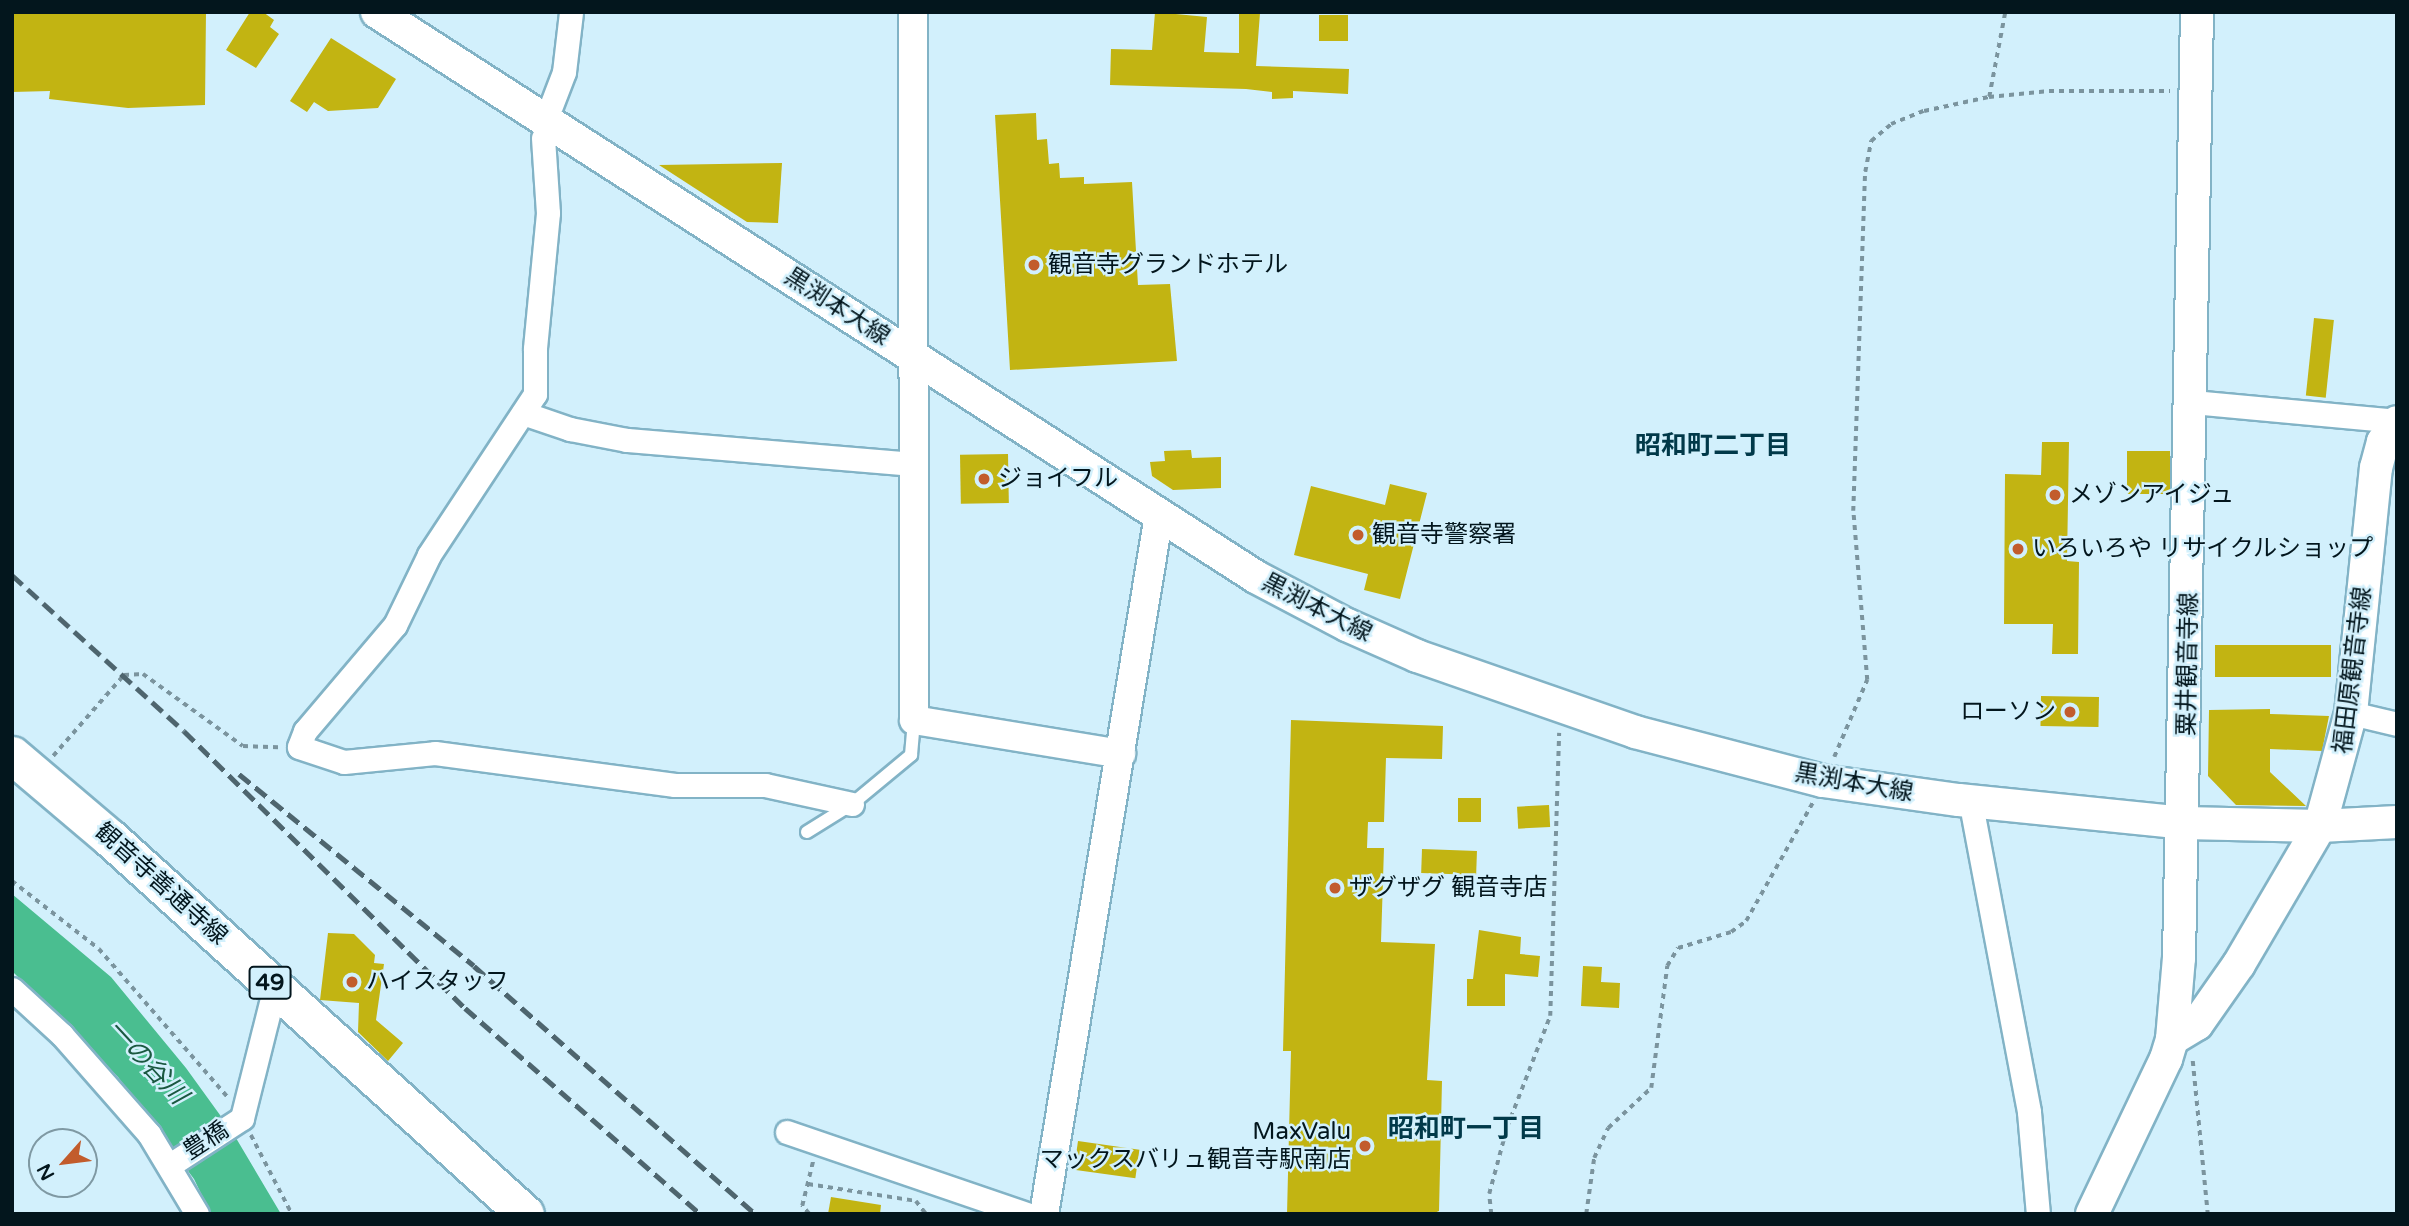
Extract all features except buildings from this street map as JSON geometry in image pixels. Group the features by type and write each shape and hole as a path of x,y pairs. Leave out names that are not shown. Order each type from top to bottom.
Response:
{"main road":[{"name":"黒渕本大線","path":"377,12 1267,583 1417,656 1635,732 1820,788 2184,823 2320,826 2397,822"},
{"name":"粟井観音寺線","path":"2092,1214 2157,1081 2172,1038 2184,823 2193,402 2197,12"},
{"name":"福田原観音寺線","path":"2172,1038 2197,1024 2239,964 2320,826 2351,713 2376,468 2383,442 2397,421"},
{"name":"観音寺善通寺線","path":"24,765 275,987 525,1214"}],"street":[{"path":"551,106 564,72 572,12"},
{"path":"913,12 915,357 911,464 914,720 1121,754"},
{"path":"542,138 548,213 535,349 536,394 429,555 395,625 305,731 299,747 344,762 435,753 662,784 765,785 852,804"},
{"path":"2193,402 2397,421"},
{"path":"523,413 570,429 627,440 911,464"},
{"path":"1044,1214 1159,515"},
{"path":"2351,713 2397,724"},
{"path":"1973,815 2029,1112 2038,1214"},
{"path":"242,1118 275,987"},
{"path":"12,989 62,1035 149,1134 197,1214"},
{"name":"豊橋","path":"170,1165 242,1118"},
{"path":"788,1132 1026,1214"}],"lane":[{"path":"807,832 852,804 911,755 914,720"}],"path":[{"path":"1989,97 2005,12"},
{"path":"1586,1214 1594,1158 1608,1128 1651,1088 1667,966 1678,948 1731,932 1746,921 1820,788 1867,680 1853,511 1865,172 1871,141 1891,124 1924,111 1989,97 2049,91 2196,91"},
{"path":"24,765 124,676 143,674 243,746 299,747"},
{"path":"1491,1214 1489,1194 1507,1127 1550,1016 1558,847 1558,721"},
{"path":"12,881 120,970 242,1118 292,1214"},
{"path":"2172,1038 2192,1051 2208,1214"},
{"path":"809,1214 802,1206 817,1142"},
{"path":"808,1184 916,1200 926,1214"}],"water":[{"name":"一の谷川","path":"12,894 111,977 186,1068 233,1133 281,1214 211,1214 194,1179 118,1077 12,971"}],"railway":[{"path":"12,575 184,731 465,1008 700,1214"},
{"path":"239,774 474,966 755,1214"}],"place":[{"name":"観音寺グランドホテル","path":"1034,265"},
{"name":"ジョイフル","path":"984,479"},
{"name":"メゾンアイジュ","path":"2055,495"},
{"name":"観音寺警察署","path":"1358,535"},
{"name":"いろいろや リサイクルショップ","path":"2018,549"},
{"name":"ローソン","path":"2070,712"},
{"name":"ザグザグ 観音寺店","path":"1335,888"},
{"name":"ハイスタッフ","path":"352,982"},
{"name":"MaxValu マックスバリュ観音寺駅南店","path":"1365,1146"}],"district":[{"name":"昭和町二丁目","path":"1713,446"},
{"name":"昭和町一丁目","path":"1466,1129"}]}
